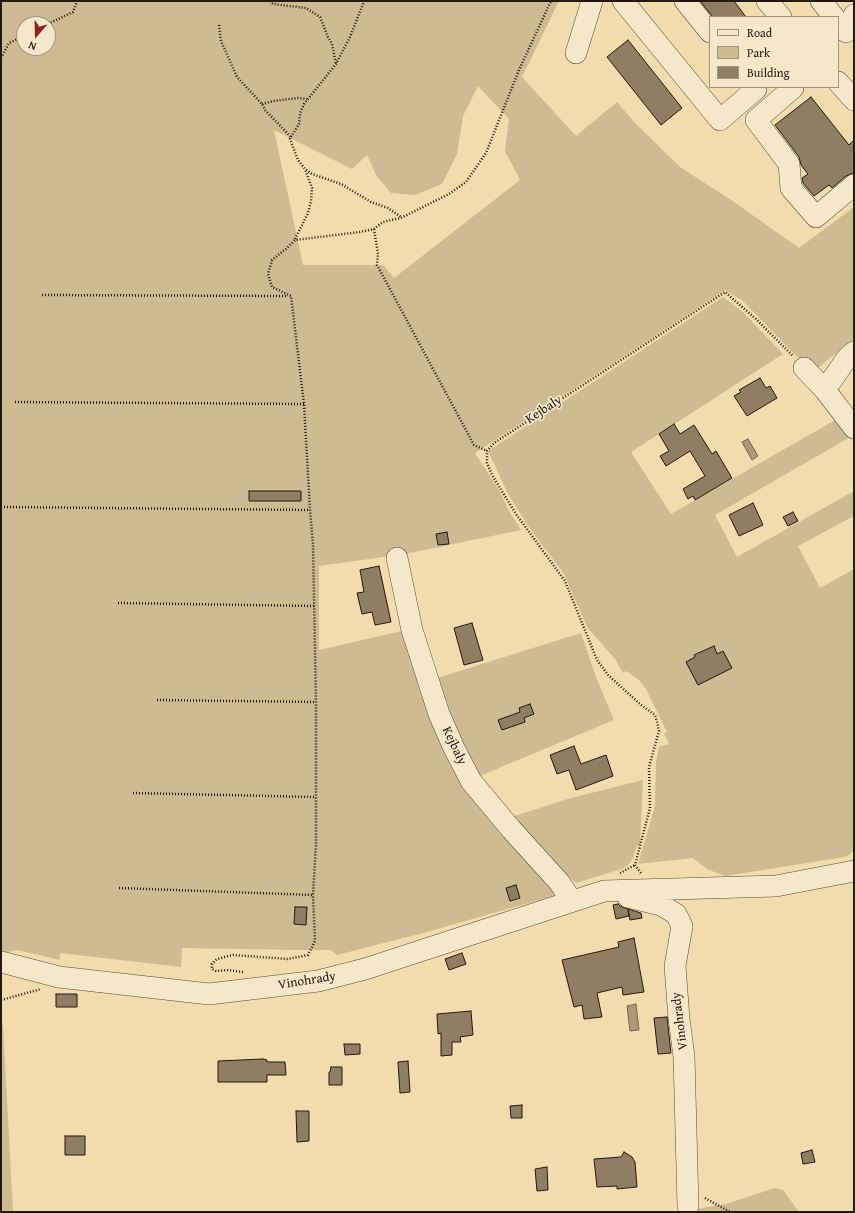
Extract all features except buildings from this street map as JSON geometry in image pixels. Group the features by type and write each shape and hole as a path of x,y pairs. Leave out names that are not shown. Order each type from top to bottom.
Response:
{"street":[{"path":"576,53 592,1"},
{"path":"624,1 720,120 756,89 755,88"},
{"path":"685,1 709,31"},
{"path":"766,1 780,16"},
{"path":"821,1 833,16"},
{"path":"839,23 846,32 854,15"},
{"path":"839,83 854,100"},
{"path":"793,88 756,120 789,164 791,188 816,217 854,185"},
{"path":"825,390 847,358 854,352"},
{"path":"804,368 825,390 854,428"},
{"name":"Kejbaly","path":"398,558 412,630 439,714 471,782 559,882 572,901"},
{"name":"Vinohrady","path":"1,962 59,977 210,994 318,981 366,969 604,891 776,886 854,871"},
{"name":"Vinohrady","path":"604,891 661,905 676,914 682,926 675,966 679,1019 684,1056 688,1206"}],"path":[{"path":"56,20 73,12 77,1"},
{"path":"270,1 274,4 306,8 320,17 332,44 336,64"},
{"path":"363,1 353,30 336,64 304,104 300,113 299,124 290,139 298,160 305,169 312,174 341,184 371,202 388,208 401,218"},
{"path":"295,240 374,229 383,222 401,218 449,194 466,182 486,153 519,70 551,1"},
{"path":"219,25 220,41 237,77 262,104 265,110 291,137"},
{"path":"1,58 9,43 16,40"},
{"path":"262,104 281,100 308,99"},
{"path":"291,296 272,287 268,274 272,260 295,240 308,213 312,188 305,169"},
{"path":"374,229 378,254 377,265 474,445 487,451 486,463 492,475 516,514 565,581 597,660 608,675 654,715 659,731 649,767 650,808 635,865 650,889"},
{"name":"Kejbaly","path":"487,451 494,443 725,292 756,319 804,368"},
{"path":"42,295 291,296"},
{"path":"224,970 212,969 212,964 217,959 233,955 288,959 308,955 315,941 313,895 316,844 316,702 313,544 304,404 291,296"},
{"path":"15,402 304,404"},
{"path":"1,507 310,510"},
{"path":"118,603 314,606"},
{"path":"157,700 316,702"},
{"path":"134,793 316,797"},
{"path":"119,888 313,895"},
{"path":"1,1000 39,991"},
{"path":"687,1184 708,1200 730,1212"}],"green space":[{"path":"1,1 559,1 522,77 576,136 617,102 635,123 680,167 734,202 799,248 854,207 854,339 814,371 794,354 743,301 725,290 475,453 499,490 509,511 521,530 405,554 319,566 319,650 402,631 444,751 453,770 557,895 423,933 337,955 331,950 182,948 181,967 60,953 60,960 18,950 1,953","holes":["478,86 509,119 505,151 520,180 394,278 383,265 303,265 274,130 352,169 367,155 376,175 391,193 415,195 442,184 457,154 463,116"]},
{"path":"723,297 743,312 783,354 631,452 671,514 837,419 852,436 715,515 737,557 854,491 854,516 798,546 820,588 854,569 854,851 845,857 725,876 707,869 693,858 638,864 655,806 656,762 659,747 669,744 664,733 667,732 646,689 639,680 626,671 623,673 615,659 587,627 564,574 528,526 508,494 488,451"},
{"path":"581,633 596,677 614,720 475,778 434,679"},
{"path":"643,780 640,845 637,846 633,858 629,864 622,869 576,883 557,867 508,818 571,798"},
{"path":"1,1025 3,1025 13,1212 1,1212"},
{"path":"775,1188 783,1190 799,1212 683,1212 726,1204"}],"shaded area":[{"path":"748,439 758,456 752,460 742,442"},
{"path":"636,1004 639,1030 630,1031 627,1006"}]}
